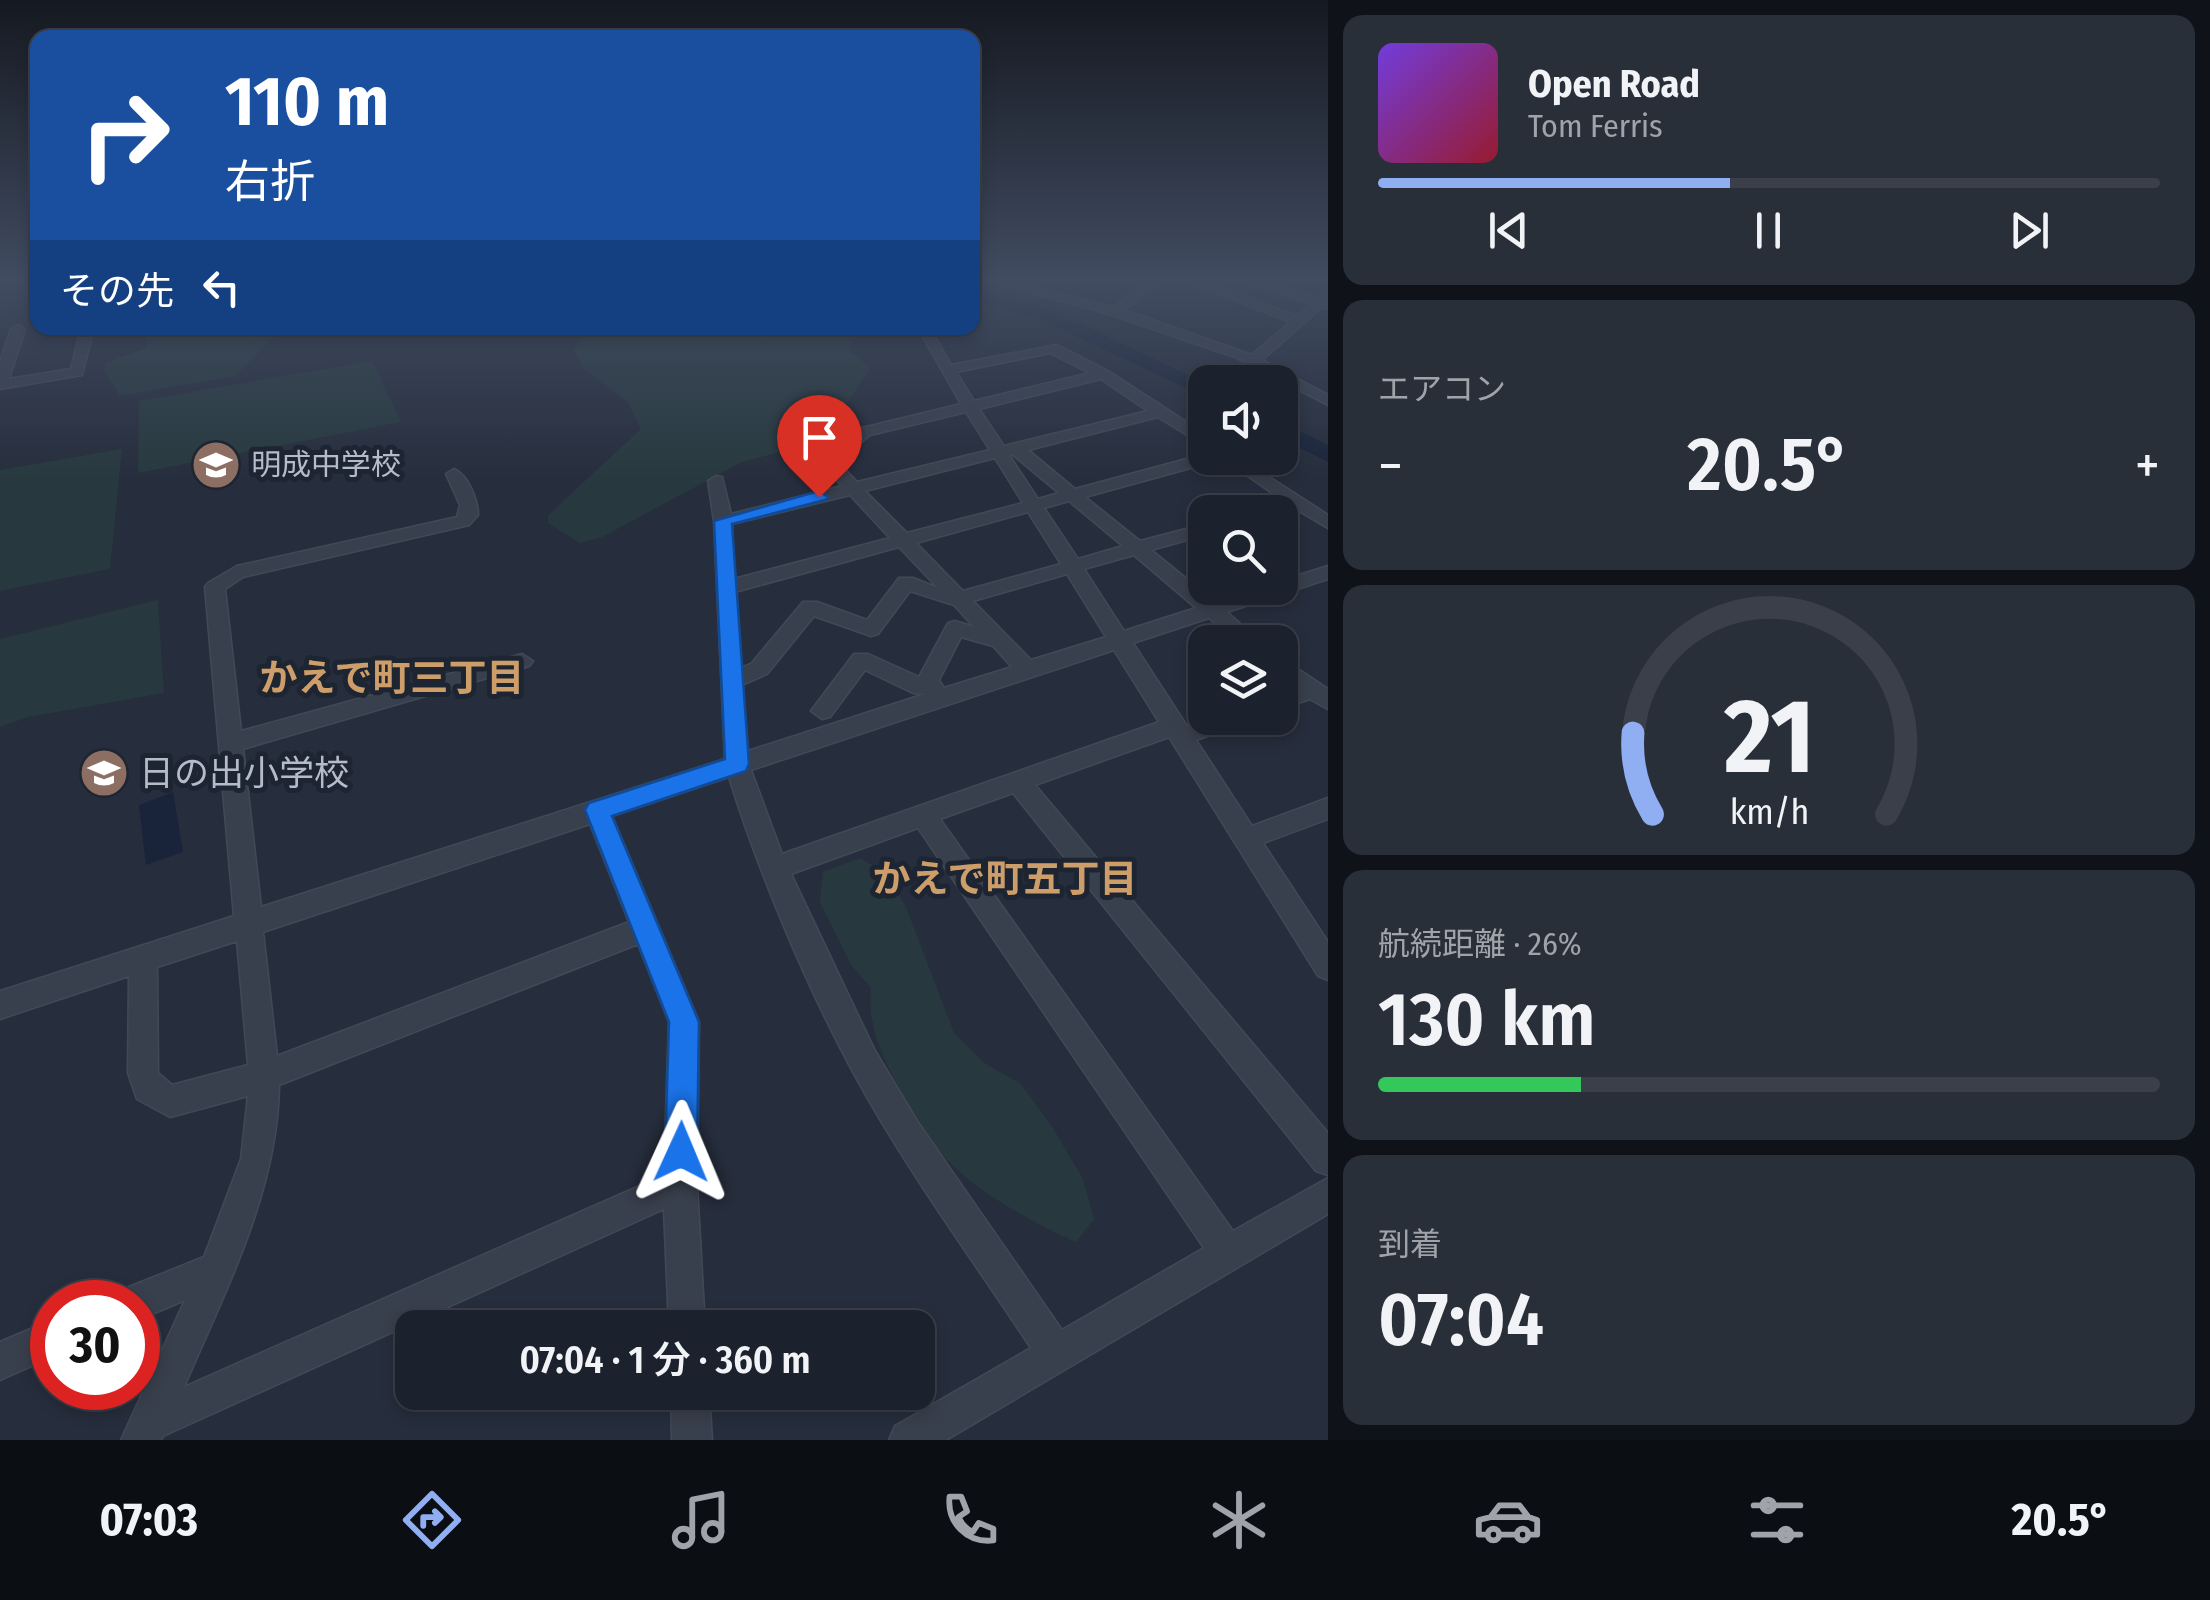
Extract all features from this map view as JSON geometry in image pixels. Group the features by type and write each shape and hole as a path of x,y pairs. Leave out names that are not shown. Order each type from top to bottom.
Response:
{"street":[{"path":"12,348 0,384 77,372 83,348"},
{"path":"935,348 970,405 1007,450 1032,505 1328,967"},
{"path":"946,370 1051,348"},
{"path":"1052,348 1102,374 1188,430"},
{"path":"1220,348 1254,360 1328,401"},
{"path":"1254,360 1267,348"},
{"path":"1027,670 827,462 864,432 1102,374"},
{"path":"723,521 1161,412"},
{"path":"1007,450 1074,495 1231,625"},
{"path":"725,588 1188,464"},
{"path":"146,1431 217,1268 257,1158 263,1128 264,1076 250,924 214,600 219,581 237,572 463,521 469,515 469,505 454,474"},
{"path":"1256,475 1286,495"},
{"path":"716,481 723,521 738,764 746,796 863,1060 946,1194 1058,1354"},
{"path":"1298,503 1328,523"},
{"path":"822,711 861,658 872,630 906,582 944,598 958,599 1188,534"},
{"path":"0,1004 738,764 934,690 1027,670 1328,572"},
{"path":"732,681 759,669 810,606 872,630"},
{"path":"934,690 954,628 999,641"},
{"path":"861,658 934,690"},
{"path":"231,744 522,662"},
{"path":"1298,678 1320,696"},
{"path":"775,868 1188,729"},
{"path":"1019,783 1328,1159"},
{"path":"1245,839 1328,808"},
{"path":"598,810 684,1022 680,1185 686,1310"},
{"path":"924,816 1228,1253"},
{"path":"143,959 143,1073 157,1097 170,1102 264,1076 647,928"},
{"path":"146,1431 680,1185"},
{"path":"909,1440 1328,1195"},
{"path":"160,1292 217,1268"},
{"path":"0,1361 30,1348"},
{"path":"691,1410 692,1440"}],"shaded area":[{"path":"145,348 263,348 235,376 120,396 104,370 106,363"},
{"path":"848,348 870,368 831,428 784,435 787,450 742,462 602,537 580,543 548,523 548,515 641,429 628,402 584,369 574,350"},
{"path":"372,361 401,422 138,473 139,401"},
{"path":"122,449 110,569 0,591 0,470"},
{"path":"158,600 164,693 28,717 0,727 0,639"},
{"path":"860,858 886,873 906,907 954,1033 984,1063 1020,1083 1083,1179 1094,1219 1076,1242 1012,1209 972,1182 936,1149 915,1118 876,1036 871,988 851,965 820,902 823,872"}],"water":[{"path":"173,792 183,852 146,865 139,805"}],"waterway":[{"path":"1115,348 1188,383"},
{"path":"1298,439 1328,455"}],"place":[{"name":"明成中学校","path":"216,465"},
{"name":"日の出小学校","path":"104,773"}],"district":[{"name":"かえで町三丁目","path":"392,678"},
{"name":"かえで町五丁目","path":"1005,879"}],"route":[{"path":"681,1152 684,1022 598,810 738,764 723,521 819,497"}]}
